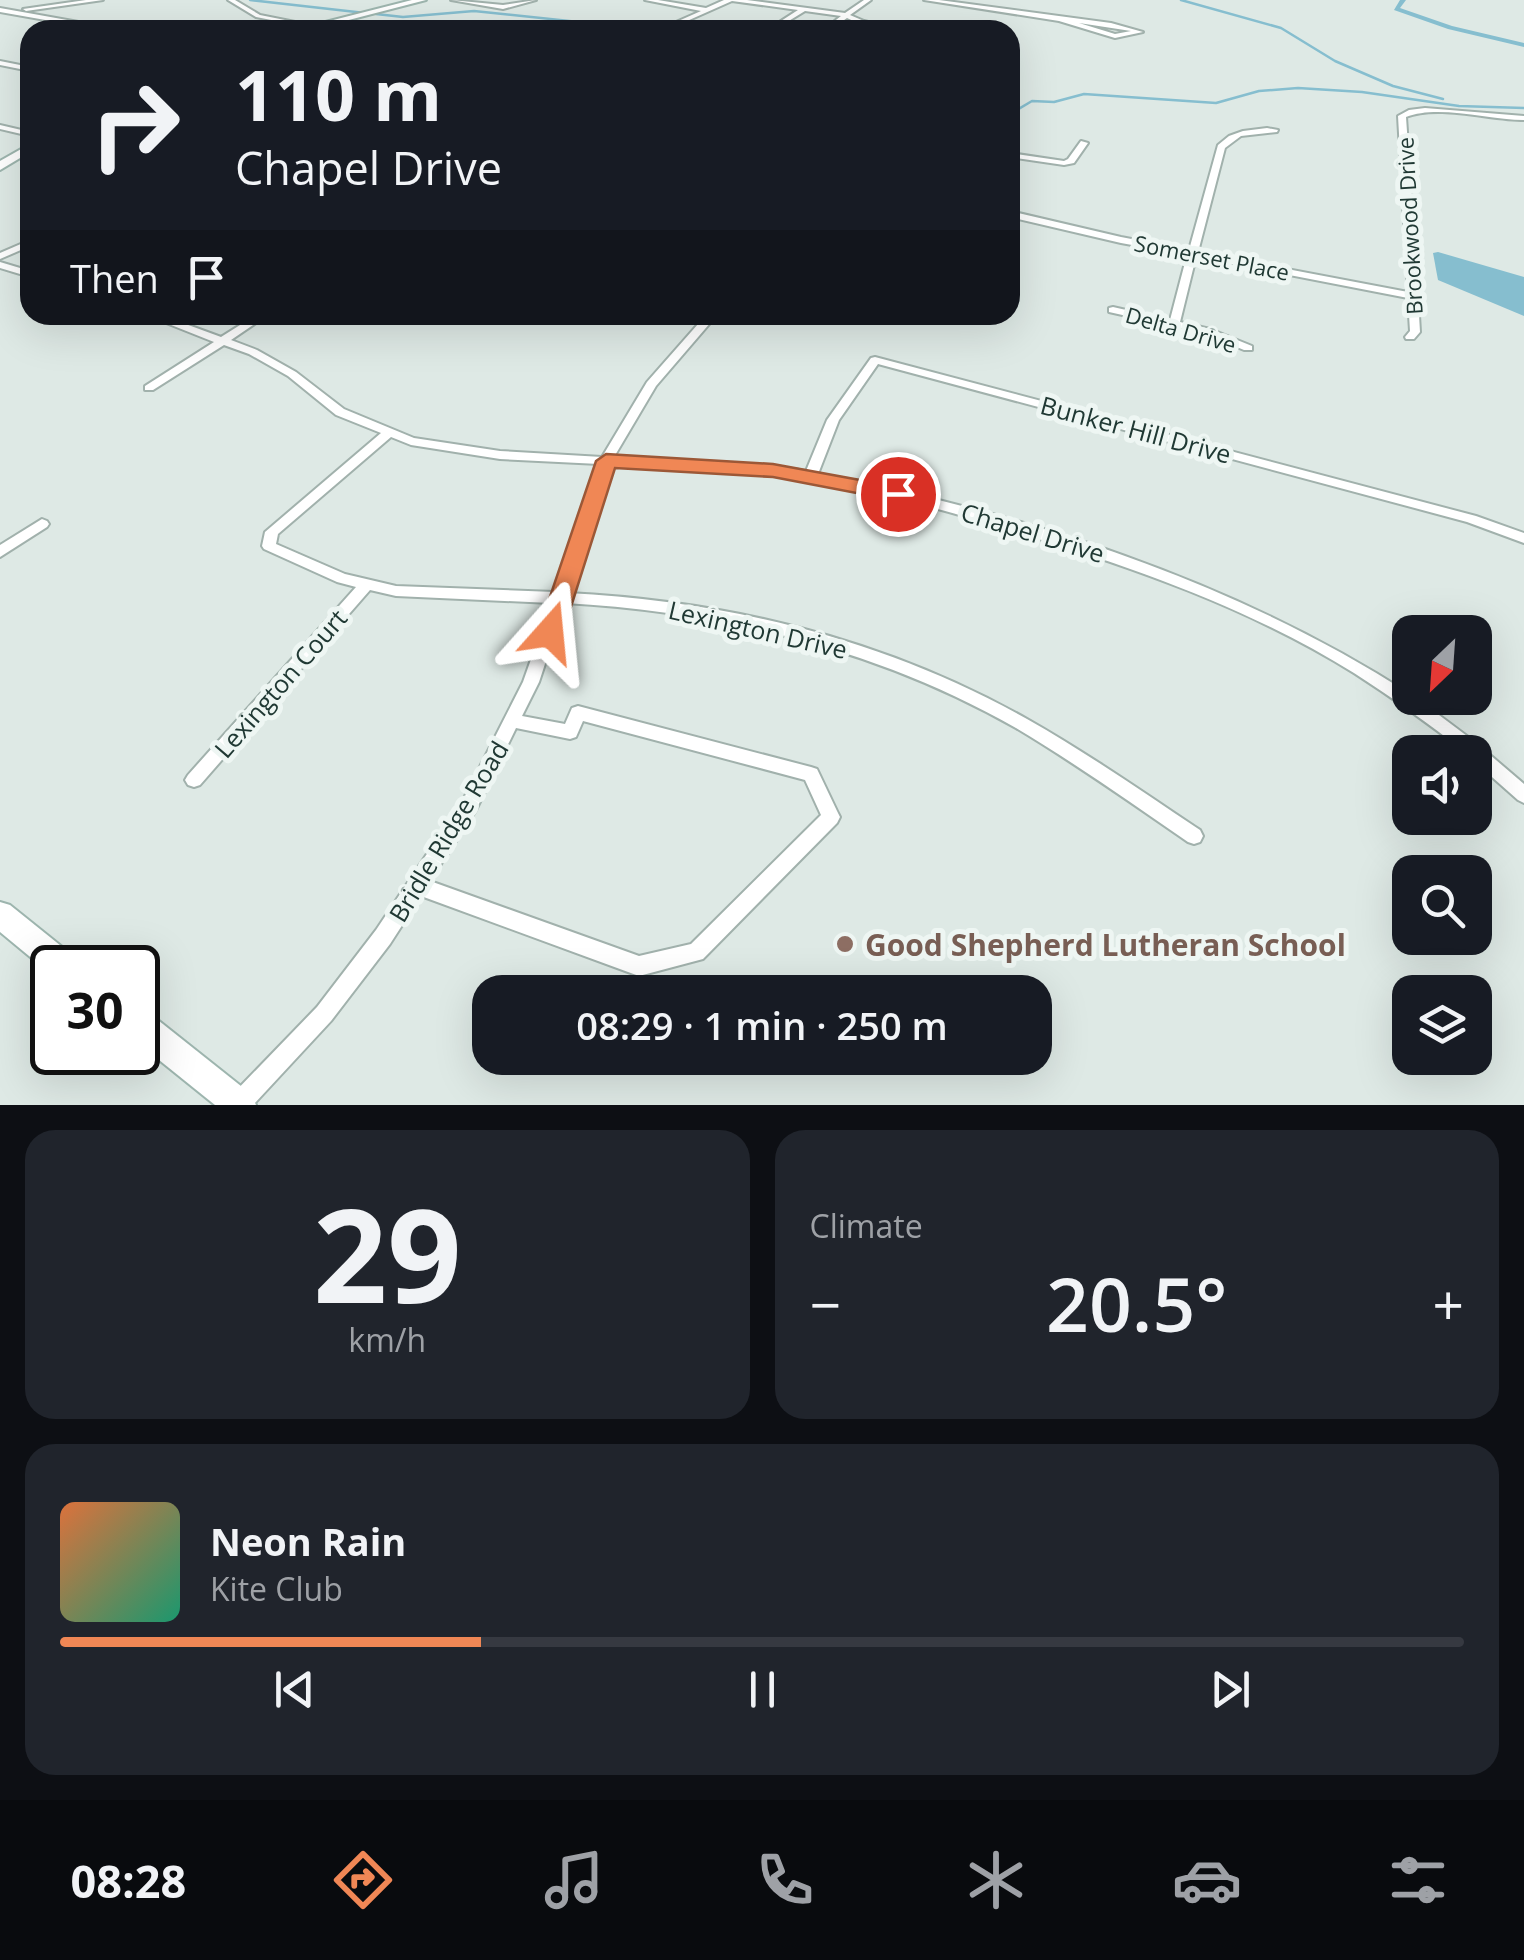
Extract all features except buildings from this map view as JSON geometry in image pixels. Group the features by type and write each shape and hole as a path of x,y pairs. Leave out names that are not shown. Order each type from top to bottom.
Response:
{"street":[{"path":"0,12 100,0"},
{"path":"231,0 258,16 280,20"},
{"path":"337,20 422,0"},
{"path":"454,0 499,6 533,0"},
{"path":"648,0 708,10"},
{"path":"685,20 731,0 844,14 856,20"},
{"path":"837,20 868,0"},
{"path":"926,0 1139,30 1140,32 1115,36 1060,19"},
{"path":"786,20 802,10"},
{"path":"10,12 55,20"},
{"name":"Brookwood Drive","path":"1410,336 1415,332 1404,113 1426,110 1521,118"},
{"path":"1521,118 1524,130"},
{"path":"1174,324 1221,147 1226,140 1244,133 1274,130"},
{"path":"1020,156 1064,163 1071,161 1084,143"},
{"name":"Somerset Place","path":"1020,216 1414,296"},
{"name":"Delta Drive","path":"1113,310 1230,338 1248,348"},
{"name":"Chapel Drive","path":"180,325 273,362 340,412 388,434 480,454 811,476 952,508 1114,556 1206,590 1308,638 1452,733 1521,788"},
{"path":"149,388 247,325"},
{"name":"Bridle Ridge Road","path":"239,1105 324,1014 418,886 470,806 514,721 560,600 606,461 651,384 703,325"},
{"name":"Bunker Hill Drive","path":"811,476 833,420 874,360 1453,514 1524,538"},
{"name":"Lexington Drive","path":"388,434 272,532 267,541 274,550 366,586 704,612 759,623 892,664 984,704 1060,746 1194,836"},
{"path":"0,552 42,524"},
{"name":"Lexington Court","path":"194,780 366,586"},
{"path":"418,886 639,966 696,952 831,817 811,774 578,713 570,732 514,721"},
{"path":"0,916 37,945"},
{"path":"160,1042 239,1105"}],"water":[{"path":"1433,253 1524,277 1524,316 1438,280"}],"waterway":[{"path":"250,0 365,13"},
{"path":"1181,0 1281,28 1335,61 1393,86 1443,99"},
{"path":"1403,0 1396,9 1450,28 1524,45"},
{"path":"376,14 403,17 474,11 560,20"},
{"path":"1020,108 1032,101 1054,102 1084,94 1216,103 1259,91 1298,88 1362,92 1459,106 1524,108"}],"place":[{"name":"Good Shepherd Lutheran School","path":"845,944"}],"route":[{"path":"550,632 606,461 773,470 898,494"}]}
